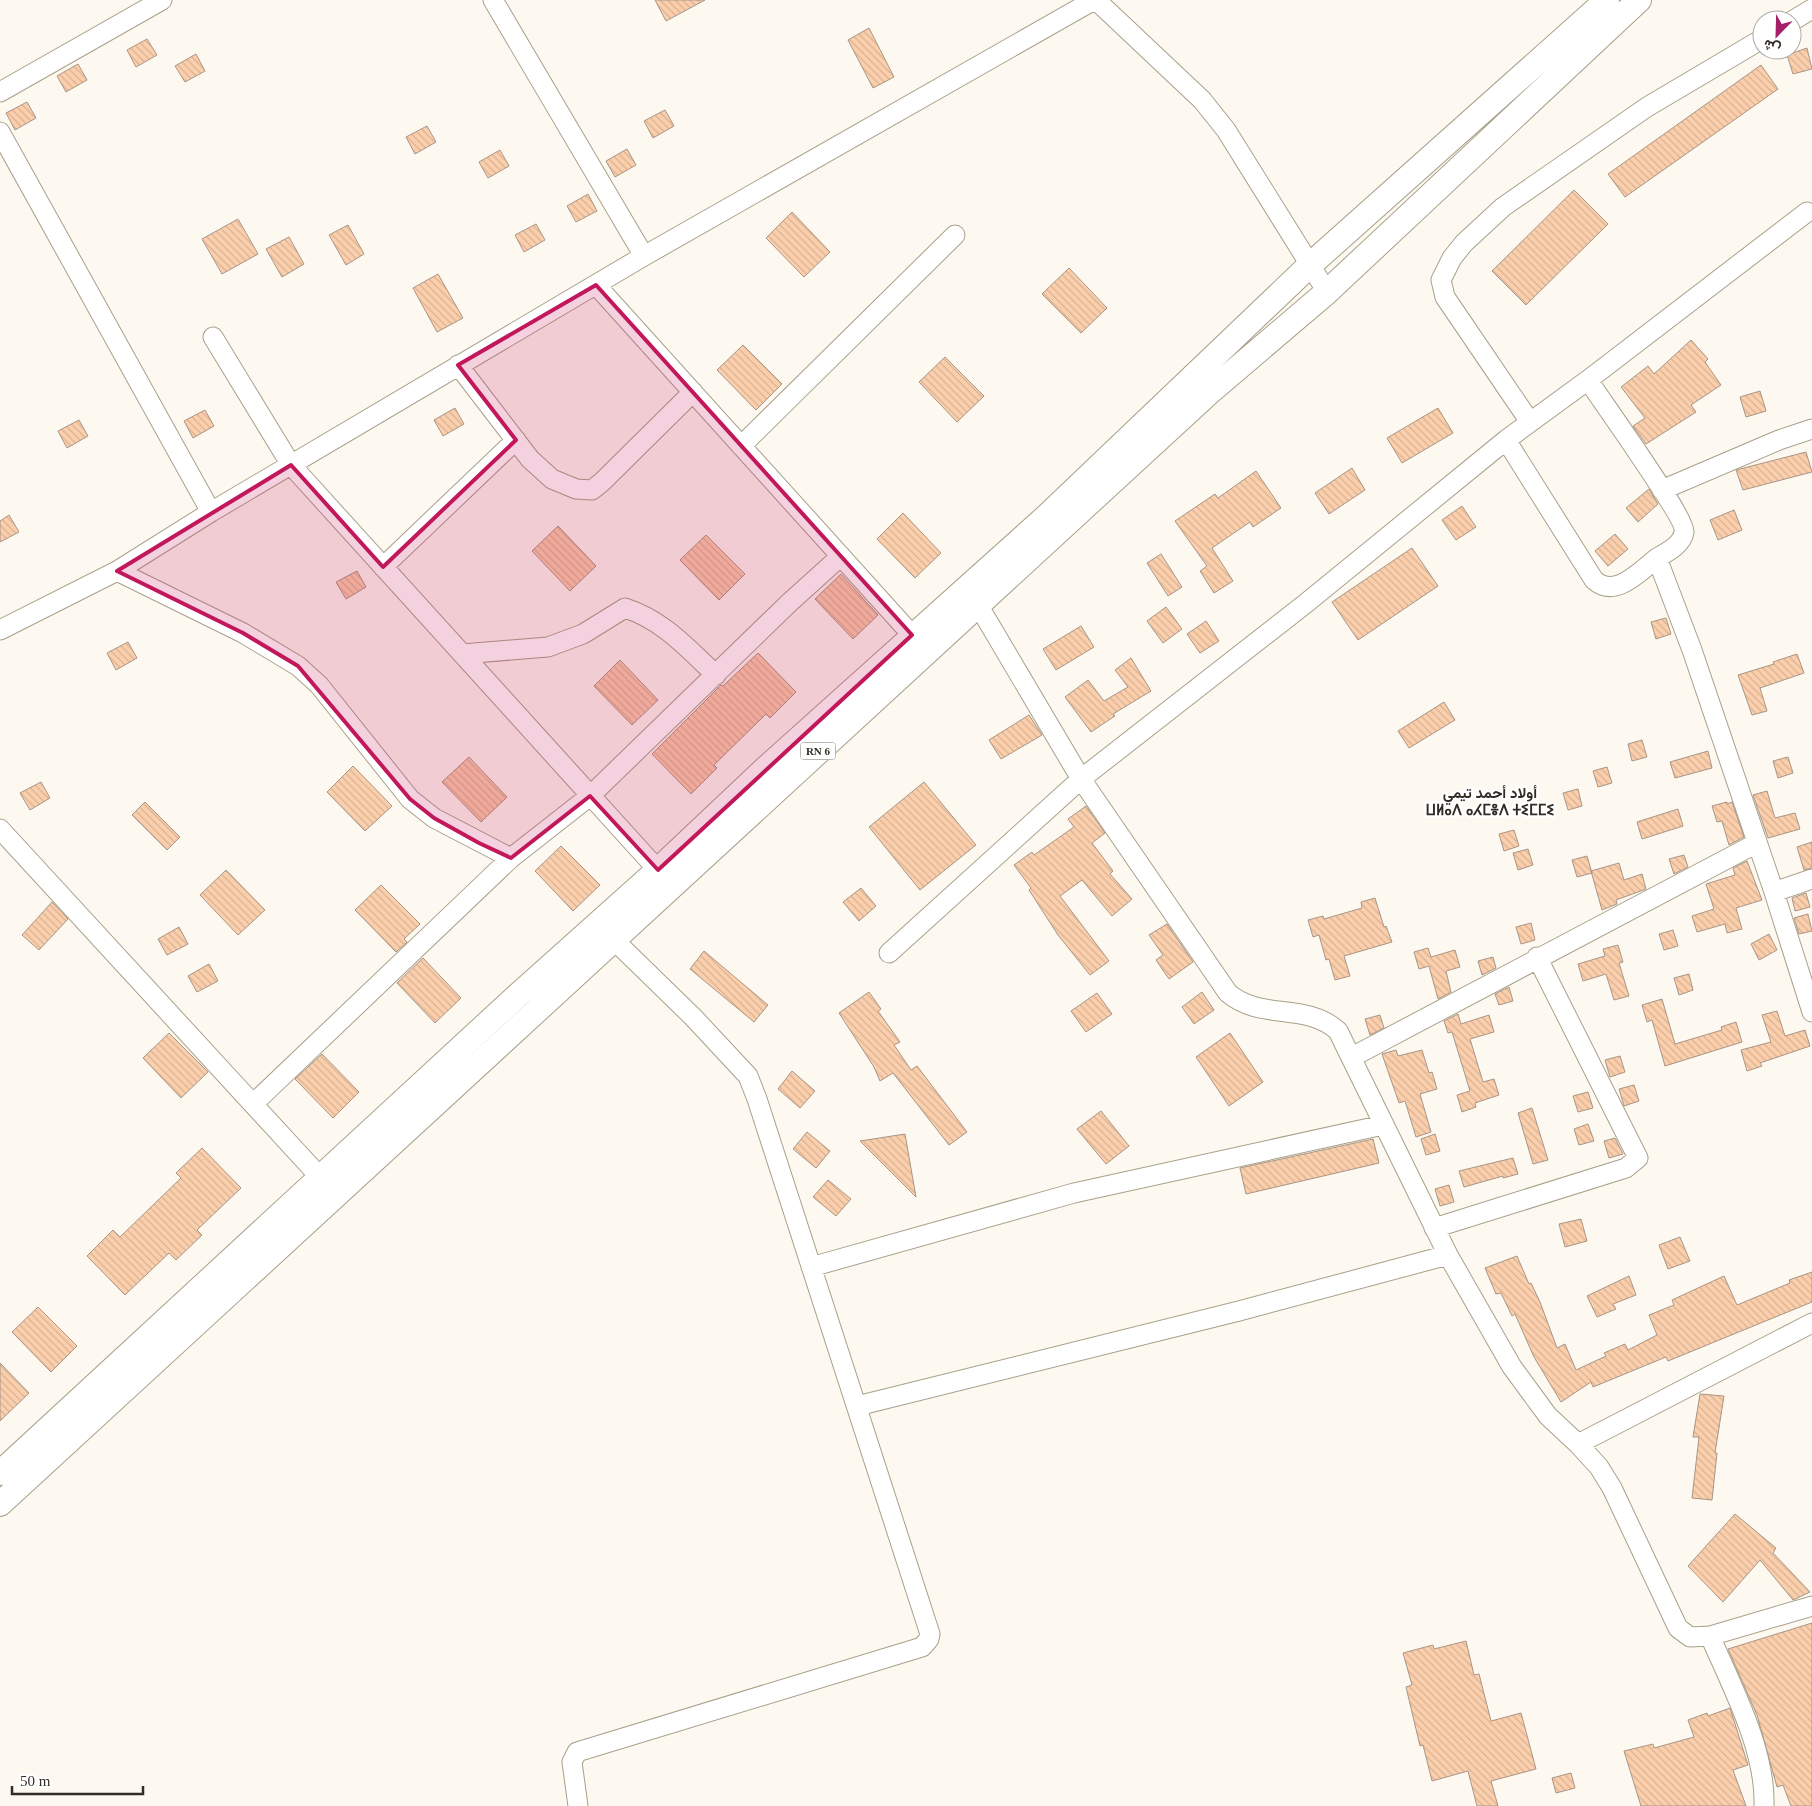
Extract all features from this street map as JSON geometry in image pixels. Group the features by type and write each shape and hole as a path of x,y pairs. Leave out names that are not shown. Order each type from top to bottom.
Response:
{"main road":[{"name":"RN 6","path":"0,1472 912,635 973,596 1047,516 1310,265 1607,0"},
{"name":"RN 6","path":"0,1504 419,1117 615,941 973,596 1327,292 1639,0"}],"street":[{"path":"0,92 162,0"},
{"path":"493,0 644,256"},
{"path":"0,630 117,571 211,512 644,256 1095,0 1202,100 1226,130 1327,292"},
{"path":"1530,422 1445,297 1441,280 1452,258 1464,243 1503,207 1647,106 1752,45"},
{"path":"0,132 211,512"},
{"path":"889,953 1081,780 1305,604 1506,440 1588,380 1807,212"},
{"path":"741,446 955,235"},
{"path":"596,285 912,635"},
{"path":"213,337 291,465 658,870"},
{"path":"458,366 530,459 552,479 576,489 592,490 693,392"},
{"path":"1506,440 1594,580 1599,585 1608,588 1617,586 1677,545 1684,532 1683,527 1662,490 1588,380"},
{"path":"1662,490 1779,440 1812,429"},
{"path":"382,567 516,440"},
{"path":"253,1104 511,858 590,796 789,603 841,556"},
{"path":"1657,558 1692,650 1774,892 1812,1012"},
{"path":"117,571 243,633 298,666 319,685 410,799 434,818 511,858"},
{"path":"973,596 1081,780 1228,993 1240,1002 1256,1008 1312,1016 1330,1023 1338,1031 1448,1255 1512,1367 1548,1416 1599,1467 1612,1488 1678,1628 1690,1637 1710,1636 1812,1606"},
{"path":"462,654 548,647 583,634 625,608 652,619 665,628 716,675"},
{"path":"0,829 320,1177"},
{"path":"1352,1057 1537,957 1757,843"},
{"path":"1774,892 1812,879"},
{"path":"578,1806 572,1762 576,1752 922,1647 927,1642 930,1634 922,1602 748,1076 693,1017 615,941"},
{"path":"1434,1228 1626,1168 1638,1158 1537,957"},
{"path":"811,1267 1074,1193 1383,1124"},
{"path":"857,1406 1239,1311 1448,1255"},
{"path":"1578,1444 1812,1323"},
{"path":"1710,1636 1758,1756 1764,1783 1764,1806"}],"highlighted area":[{"path":"596,285 912,635 658,870 590,796 511,858 479,843 434,818 410,799 298,666 243,633 117,571 291,465 383,567 516,440 458,365"}],"building":[{"path":"655,0 705,0 666,21"},
{"path":"869,28 894,77 873,88 848,40"},
{"path":"147,39 157,55 136,67 127,50"},
{"path":"1807,48 1812,69 1793,74 1789,60 1802,60 1802,50"},
{"path":"196,54 205,71 185,82 175,66"},
{"path":"78,64 87,80 66,92 57,76"},
{"path":"1761,65 1778,89 1625,197 1608,174"},
{"path":"27,102 36,118 15,130 6,113"},
{"path":"665,110 674,126 653,138 644,121"},
{"path":"427,126 436,142 415,154 406,137"},
{"path":"627,149 636,165 615,177 606,161"},
{"path":"500,150 509,166 488,178 479,162"},
{"path":"1574,190 1608,224 1526,305 1492,271"},
{"path":"588,194 597,211 576,222 567,206"},
{"path":"792,212 830,252 804,277 766,238"},
{"path":"238,219 258,254 222,274 202,239"},
{"path":"536,224 545,240 524,252 515,235"},
{"path":"348,225 364,254 346,265 329,235"},
{"path":"289,237 304,264 282,277 266,249"},
{"path":"1069,268 1107,308 1081,333 1042,294"},
{"path":"438,274 463,318 437,332 413,288"},
{"path":"1691,340 1708,359 1705,362 1721,385 1691,405 1696,412 1646,444 1633,426 1645,418 1621,387 1648,366 1654,374"},
{"path":"743,345 782,384 756,410 717,370"},
{"path":"945,357 984,396 957,422 919,382"},
{"path":"1760,391 1766,411 1746,417 1740,397"},
{"path":"455,408 464,424 443,436 434,420"},
{"path":"1438,408 1453,433 1402,463 1387,438"},
{"path":"205,410 214,426 193,438 184,421"},
{"path":"79,420 88,436 67,448 58,431"},
{"path":"1806,452 1812,472 1743,490 1736,470"},
{"path":"1352,468 1365,490 1329,514 1315,493"},
{"path":"1256,471 1281,508 1253,527 1250,522 1212,548 1233,581 1214,593 1200,571 1207,566 1175,521 1215,494 1218,498"},
{"path":"1649,489 1658,504 1638,522 1626,508"},
{"path":"1462,506 1476,527 1456,540 1442,520"},
{"path":"1734,510 1742,530 1718,540 1710,520"},
{"path":"903,513 941,553 915,578 877,539"},
{"path":"9,515 19,532 0,542 0,521"},
{"path":"558,526 596,566 570,591 532,551"},
{"path":"1615,534 1628,549 1608,566 1595,551"},
{"path":"706,535 745,574 719,600 680,560"},
{"path":"1412,548 1438,586 1358,640 1332,602"},
{"path":"1161,554 1182,587 1168,596 1147,563"},
{"path":"357,571 366,587 346,599 336,582"},
{"path":"841,574 878,615 853,639 815,599"},
{"path":"1166,607 1182,629 1163,643 1147,621"},
{"path":"1666,618 1671,634 1656,639 1651,622"},
{"path":"1206,621 1219,641 1200,653 1187,634"},
{"path":"1081,626 1094,647 1056,670 1043,649"},
{"path":"128,642 137,658 116,670 107,653"},
{"path":"758,653 796,692 770,718 766,714 714,765 717,768 691,794 652,754 721,685 723,686"},
{"path":"1797,654 1804,673 1760,688 1767,711 1752,715 1738,675 1774,664 1773,662"},
{"path":"1131,658 1151,691 1113,714 1115,716 1091,732 1065,697 1088,680 1104,701 1128,687 1115,670"},
{"path":"620,660 658,700 632,725 594,686"},
{"path":"1444,702 1455,720 1409,748 1398,731"},
{"path":"1029,715 1042,735 1001,759 989,740"},
{"path":"1642,740 1647,757 1632,761 1628,744"},
{"path":"1708,751 1712,768 1675,778 1670,762"},
{"path":"469,757 507,797 481,822 442,782"},
{"path":"1788,757 1793,773 1778,778 1773,761"},
{"path":"353,766 392,806 365,831 327,792"},
{"path":"1607,767 1612,783 1598,787 1593,771"},
{"path":"41,782 50,798 30,810 20,793"},
{"path":"924,782 976,845 920,890 869,827"},
{"path":"1578,789 1582,806 1568,810 1563,793"},
{"path":"1767,791 1775,818 1795,813 1800,829 1768,838 1753,795"},
{"path":"145,802 180,837 167,850 132,815"},
{"path":"1727,802 1727,804 1732,802 1744,837 1729,845 1722,821 1717,822 1712,806"},
{"path":"1086,806 1105,833 1092,843 1113,871 1110,874 1132,899 1112,916 1082,880 1060,896 1109,961 1090,975 1058,935 1029,890 1031,888 1014,865 1032,852 1034,855 1074,827 1068,819"},
{"path":"1678,809 1683,826 1642,839 1637,822"},
{"path":"1514,830 1519,846 1504,851 1499,834"},
{"path":"1812,842 1812,868 1804,870 1797,847"},
{"path":"561,846 600,885 573,911 535,871"},
{"path":"1528,849 1533,865 1518,870 1513,853"},
{"path":"1684,855 1688,867 1674,874 1669,859"},
{"path":"1587,856 1592,873 1577,877 1572,860"},
{"path":"1747,861 1762,900 1736,908 1742,929 1727,933 1725,924 1697,932 1692,916 1714,909 1706,884 1735,875 1733,868"},
{"path":"1619,863 1624,880 1642,874 1646,889 1616,900 1617,904 1602,910 1591,871"},
{"path":"226,870 265,910 238,935 200,895"},
{"path":"381,885 420,924 404,939 407,942 396,952 355,910"},
{"path":"861,888 876,906 859,921 843,902"},
{"path":"1806,893 1810,907 1795,911 1792,898"},
{"path":"1375,898 1384,927 1386,926 1392,942 1344,956 1350,976 1335,980 1329,959 1326,960 1319,935 1313,937 1308,920 1323,916 1324,919 1362,908 1361,902"},
{"path":"52,902 68,919 39,950 22,935"},
{"path":"1808,914 1812,931 1799,934 1794,918"},
{"path":"1531,923 1535,940 1521,944 1516,927"},
{"path":"1167,924 1193,962 1169,979 1156,960 1163,955 1149,935"},
{"path":"179,927 188,944 167,955 158,939"},
{"path":"1673,930 1678,946 1664,950 1659,934"},
{"path":"1769,934 1777,950 1759,960 1751,944"},
{"path":"1618,945 1623,962 1619,963 1629,996 1614,1000 1606,974 1583,981 1578,964 1605,956 1603,949"},
{"path":"1428,948 1431,957 1455,950 1460,967 1446,971 1451,992 1438,999 1429,966 1419,969 1414,952"},
{"path":"704,951 768,1005 754,1022 690,969"},
{"path":"1493,957 1496,968 1482,975 1478,961"},
{"path":"423,958 461,998 435,1023 397,983"},
{"path":"209,964 218,981 197,992 188,976"},
{"path":"1689,974 1693,990 1679,995 1674,978"},
{"path":"1509,987 1513,1001 1499,1005 1495,994"},
{"path":"869,992 881,1009 878,1011 900,1042 894,1045 911,1070 917,1066 967,1132 949,1145 893,1073 880,1081 874,1067 839,1013"},
{"path":"1202,992 1214,1010 1194,1024 1182,1007"},
{"path":"1097,993 1112,1014 1086,1032 1071,1011"},
{"path":"1662,999 1675,1044 1722,1030 1721,1027 1736,1022 1742,1042 1665,1066 1652,1020 1647,1022 1642,1005"},
{"path":"1777,1011 1785,1036 1805,1030 1810,1046 1760,1063 1762,1066 1747,1071 1741,1050 1771,1042 1762,1015"},
{"path":"1458,1014 1461,1024 1489,1015 1494,1032 1470,1039 1483,1082 1494,1079 1499,1095 1475,1103 1476,1107 1462,1112 1457,1095 1470,1091 1452,1032 1448,1033 1444,1021"},
{"path":"1380,1015 1384,1028 1370,1035 1365,1019"},
{"path":"169,1033 208,1072 181,1098 143,1058"},
{"path":"1230,1033 1263,1082 1229,1106 1196,1057"},
{"path":"1396,1050 1398,1056 1422,1050 1429,1073 1432,1072 1437,1089 1420,1094 1431,1132 1416,1137 1405,1101 1399,1103 1382,1054"},
{"path":"322,1054 359,1092 333,1118 295,1079"},
{"path":"1620,1056 1625,1072 1610,1077 1605,1060"},
{"path":"792,1071 815,1091 800,1108 778,1089"},
{"path":"1634,1085 1639,1101 1624,1106 1619,1089"},
{"path":"1588,1092 1593,1108 1578,1112 1573,1096"},
{"path":"1532,1108 1548,1160 1533,1164 1518,1113"},
{"path":"1101,1111 1129,1146 1106,1164 1077,1129"},
{"path":"1588,1124 1594,1141 1579,1145 1574,1129"},
{"path":"807,1132 830,1151 816,1168 793,1149"},
{"path":"905,1134 916,1197 860,1141"},
{"path":"1435,1134 1440,1151 1426,1155 1421,1139"},
{"path":"1615,1138 1623,1154 1609,1158 1604,1141"},
{"path":"1373,1139 1379,1163 1246,1194 1240,1168"},
{"path":"202,1148 241,1188 197,1230 202,1235 176,1260 169,1253 125,1295 87,1256 113,1230 120,1237 181,1178 176,1173"},
{"path":"1513,1158 1518,1174 1503,1178 1503,1176 1464,1187 1459,1171"},
{"path":"828,1180 851,1199 836,1216 813,1197"},
{"path":"1449,1185 1454,1202 1440,1206 1435,1189"},
{"path":"1581,1219 1587,1241 1565,1247 1559,1224"},
{"path":"1680,1237 1690,1261 1668,1269 1659,1245"},
{"path":"1517,1256 1529,1284 1531,1283 1540,1302 1557,1348 1565,1344 1576,1370 1606,1356 1604,1353 1625,1344 1628,1350 1657,1335 1649,1315 1674,1305 1672,1300 1724,1276 1737,1305 1790,1283 1789,1280 1812,1272 1812,1302 1668,1361 1666,1357 1593,1387 1591,1382 1561,1402 1534,1357 1515,1314 1512,1316 1501,1293 1496,1294 1485,1268"},
{"path":"1629,1276 1636,1295 1613,1304 1616,1309 1597,1317 1587,1296"},
{"path":"38,1307 77,1346 51,1372 12,1332"},
{"path":"0,1363 29,1393 0,1421"},
{"path":"1700,1394 1724,1396 1715,1453 1717,1453 1712,1500 1692,1498 1699,1437 1693,1437"},
{"path":"1735,1514 1776,1548 1773,1553 1810,1592 1793,1600 1760,1560 1723,1602 1688,1566"},
{"path":"1812,1623 1812,1806 1791,1806 1783,1785 1777,1787 1757,1715 1728,1649"},
{"path":"1466,1641 1474,1675 1479,1674 1491,1721 1521,1713 1536,1769 1491,1781 1498,1806 1477,1806 1468,1771 1432,1781 1423,1745 1420,1746 1406,1687 1412,1685 1403,1653 1433,1645 1434,1649"},
{"path":"1730,1708 1748,1765 1733,1770 1746,1806 1641,1806 1624,1751 1653,1744 1654,1748 1694,1737 1688,1720 1707,1713 1708,1716"},
{"path":"1571,1773 1575,1788 1556,1793 1552,1778"}],"district":[{"name":"أولاد أحمد تيمي ⵡⵍⴰⴷ ⴰⵃⵎⴻⴷ ⵜⵉⵎⵎⵉ","path":"1490,802"}]}
